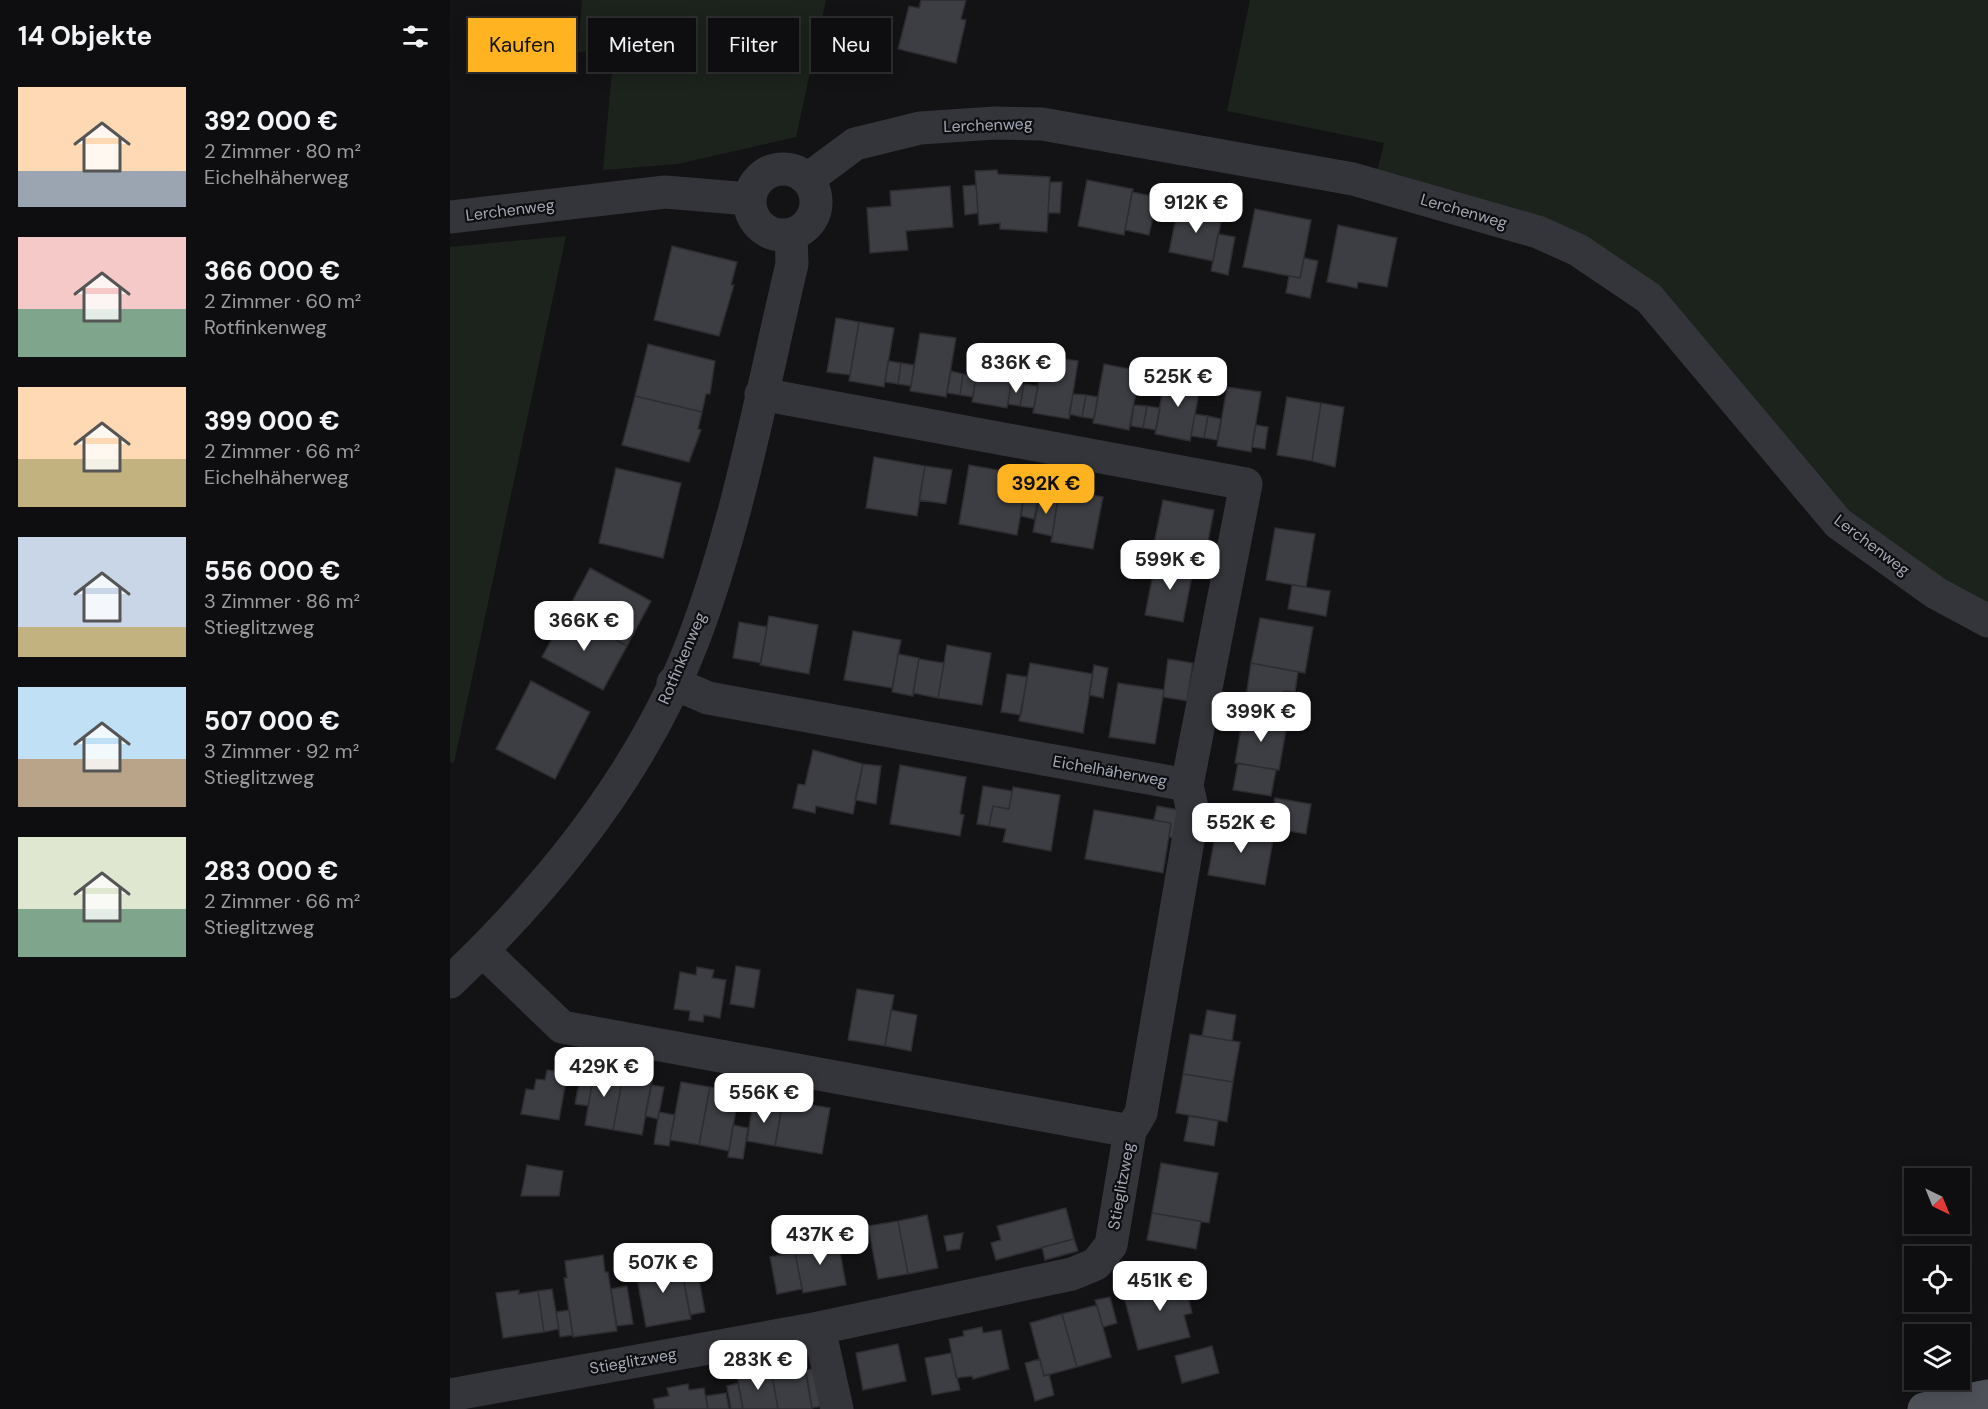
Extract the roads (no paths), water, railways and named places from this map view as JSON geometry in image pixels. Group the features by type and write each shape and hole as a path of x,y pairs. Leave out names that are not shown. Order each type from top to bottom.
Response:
{"main road":[{"path":"1924,1409 1988,1396"}],"street":[{"name":"Lerchenweg","path":"808,179 855,144 921,128 995,123 1042,124 1353,179 1538,232 1578,250 1649,298 1838,523 1936,593 1988,621"},
{"path":"792,169 808,179 817,201 810,223 791,235 770,234 754,220 749,199 756,181 772,170 792,169"},
{"name":"Lerchenweg","path":"450,217 665,192 749,199"},
{"name":"Rotfinkenweg","path":"450,982 532,901 580,841 648,735 674,683 693,641 729,526 792,264 791,235"},
{"name":"Eichelhäherweg","path":"674,683 708,698 1187,785 1246,484 761,394"},
{"path":"1130,1131 1141,1113 1192,812 1187,785"},
{"name":"Stieglitzweg","path":"450,1395 819,1328 1072,1275 1096,1264 1111,1245 1130,1131 562,1027 483,951"},
{"path":"819,1328 837,1409"}]}
